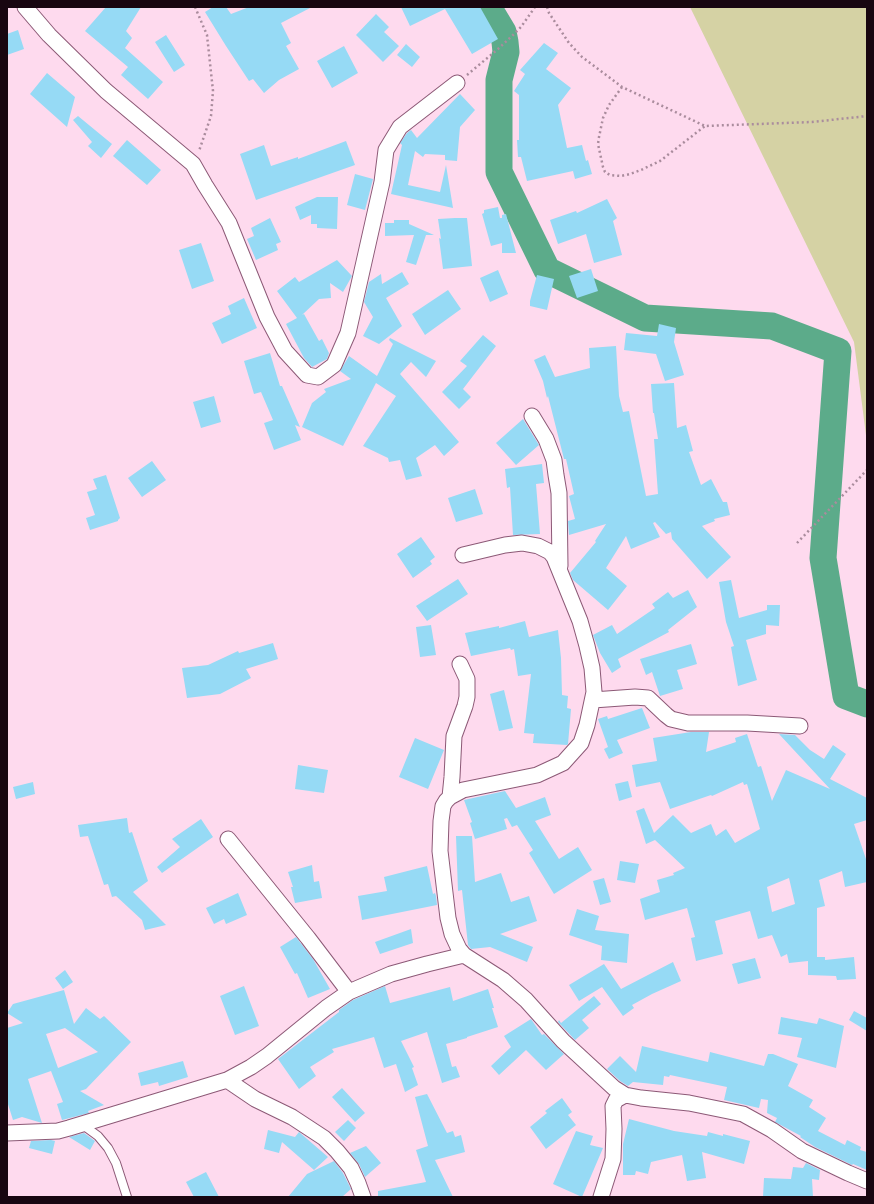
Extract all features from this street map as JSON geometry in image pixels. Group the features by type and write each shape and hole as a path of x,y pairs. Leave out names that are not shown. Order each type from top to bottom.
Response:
{"street":[{"path":"25,7 50,35 106,91 193,164 229,223 267,317 285,350 307,375 318,377 334,365 348,333 382,182 386,150 400,127 457,83"},
{"path":"532,416 546,439 554,460 559,493 560,573"},
{"path":"463,555 505,545 522,543 532,544 544,548 550,552 554,557 580,621 587,646 594,683 593,700 581,743 563,763 537,775 463,790 450,797 443,806 440,821 440,851 448,918 456,944 464,955 503,980 526,1000 568,1046 614,1088 625,1095 689,1103 743,1114 772,1130 802,1151 848,1173 867,1180"},
{"path":"450,797 454,736 467,697 467,679 460,664"},
{"path":"593,700 648,698 666,716 671,719 688,723 747,723 800,726"},
{"path":"228,839 308,938 349,992"},
{"path":"7,1133 58,1131 83,1125 118,1112 227,1080 251,1067 267,1056 321,1012 349,992 391,974 464,955"},
{"path":"227,1080 255,1099 292,1117 324,1138 351,1168 363,1197"},
{"path":"601,1197 613,1159 613,1106 616,1100 625,1095"}],"lane":[{"path":"83,1125 98,1136 108,1148 116,1163 127,1197"}],"path":[{"path":"193,164 211,116 213,91 207,35 195,7"},
{"path":"457,83 521,27 535,7"},
{"path":"547,7 549,13 569,43 582,57 622,87 705,126 812,122 867,116"},
{"path":"622,87 609,105 603,118 598,144 603,167 605,172 610,175 621,176 636,172 660,161 705,126"},
{"path":"797,543 867,470"}],"shaded area":[{"path":"690,7 867,7 867,443 854,342"}],"building":[{"path":"106,7 141,7 126,31 132,38 125,48 163,82 148,99 121,75 128,67 85,31"},
{"path":"213,7 226,7 231,14 249,7 312,7 281,23 291,43 286,46 299,69 279,80 264,93 253,79 249,81 205,12"},
{"path":"401,7 480,7 498,39 472,54 445,9 410,26"},
{"path":"376,14 389,27 384,32 399,46 383,62 356,35"},
{"path":"18,30 24,49 7,55 7,34"},
{"path":"166,35 185,65 174,72 155,42"},
{"path":"544,43 558,53 546,69 571,88 558,105 567,148 582,145 586,161 588,160 592,174 575,179 573,171 527,181 521,157 518,157 517,140 519,140 519,95 514,91 525,74 520,70"},
{"path":"406,44 420,57 412,67 397,55"},
{"path":"344,46 358,73 332,88 317,61"},
{"path":"47,73 75,97 67,127 30,94"},
{"path":"460,94 475,110 460,127 457,161 445,160 445,155 425,154 423,157 415,151 408,185 440,192 446,165 453,208 391,194 402,145 400,143 411,130 417,138"},
{"path":"78,116 112,144 101,158 88,146 92,142 73,120"},
{"path":"127,140 161,170 147,185 113,156"},
{"path":"346,141 355,165 256,200 240,154 264,145 271,166 298,157 298,159"},
{"path":"355,174 373,179 365,210 347,205"},
{"path":"317,197 338,197 337,229 317,228 317,224 311,224 311,215 300,220 295,207"},
{"path":"607,199 617,218 613,221 622,255 594,263 586,234 558,244 550,220 576,211 577,213"},
{"path":"498,207 500,218 502,218 502,215 506,214 516,253 502,253 502,243 491,246 482,214 484,213 484,210"},
{"path":"270,218 281,242 276,244 278,250 256,260 247,239 254,236 251,228"},
{"path":"467,218 472,266 443,269 438,219"},
{"path":"394,220 409,220 409,224 434,235 426,235 416,265 406,262 414,235 385,236 385,223 394,223"},
{"path":"201,243 214,281 192,289 179,250"},
{"path":"337,260 352,276 343,292 330,283 331,298 319,299 302,315 304,314 319,341 322,339 329,353 327,359 312,367 304,358 286,324 297,318 277,291 295,277 299,282"},
{"path":"591,269 598,291 577,298 569,276"},
{"path":"498,270 508,294 490,302 480,278"},
{"path":"402,272 409,284 386,298 402,326 379,344 363,336 373,317 364,302 369,282 381,274 382,284"},
{"path":"537,275 554,279 547,310 530,306"},
{"path":"448,290 461,309 425,335 412,314"},
{"path":"244,298 257,328 222,344 212,323 231,314 228,306"},
{"path":"659,324 676,328 674,342 684,375 665,381 656,354 624,350 626,333 657,336"},
{"path":"483,335 496,346 463,389 471,397 459,409 442,392 467,366 460,361"},
{"path":"390,338 436,361 426,377 411,362 400,374 459,442 444,456 435,445 416,458 422,476 406,480 400,460 389,462 388,458 363,446 396,396 376,383 343,446 302,427 312,403 326,392 324,389 351,379 340,371 349,356 377,376 393,344 389,340"},
{"path":"616,346 619,396 623,412 629,411 646,496 658,494 654,439 658,439 653,413 651,384 674,383 677,428 686,425 693,451 689,452 701,485 711,479 723,502 727,502 730,515 714,519 715,521 702,526 731,557 707,579 672,539 671,532 666,534 655,522 653,523 660,537 631,549 626,536 606,568 627,586 608,610 573,580 570,573 596,542 595,541 606,524 569,535 568,521 575,519 569,496 574,494 566,459 564,459 548,396 547,398 543,381 534,360 545,355 555,377 590,368 589,348"},
{"path":"270,353 280,386 282,386 300,427 295,425 301,440 274,450 264,423 273,420 261,392 254,394 244,361"},
{"path":"214,396 221,422 201,428 193,402"},
{"path":"523,419 539,445 516,465 496,443"},
{"path":"152,461 166,480 142,497 128,478"},
{"path":"542,464 544,483 536,484 540,534 513,535 510,487 507,488 505,469"},
{"path":"106,475 120,518 118,521 90,530 86,518 95,515 87,492 97,489 93,479"},
{"path":"475,489 483,514 456,522 448,498"},
{"path":"421,537 435,557 430,561 432,564 413,578 397,554"},
{"path":"458,579 468,594 427,621 416,606"},
{"path":"731,580 739,618 767,610 767,605 780,605 779,626 766,625 766,634 746,640 757,680 738,686 731,647 734,646 726,622 719,582"},
{"path":"688,590 697,607 668,630 669,632 618,659 621,667 612,673 600,653 593,635 612,625 617,634 655,608 652,604 668,592 673,598"},
{"path":"525,621 529,637 558,630 561,658 562,695 568,696 567,708 571,709 567,745 533,743 534,734 524,733 531,674 518,676 514,649 511,650 510,648 471,656 465,633 499,626 499,628"},
{"path":"431,625 436,655 420,657 416,627"},
{"path":"273,643 278,659 246,669 251,678 220,694 187,698 182,668 208,665 238,651 239,653"},
{"path":"691,644 697,664 677,670 683,689 660,696 652,672 646,675 640,659"},
{"path":"504,690 513,728 499,731 490,694"},
{"path":"642,708 650,728 617,740 623,753 609,759 604,749 608,747 598,719 607,716 608,719"},
{"path":"691,732 709,732 706,752 736,742 735,738 747,734 758,767 761,766 772,801 786,770 830,789 779,734 795,735 810,750 824,759 833,745 846,754 830,779 867,798 867,820 854,824 867,862 867,882 845,887 842,871 819,880 825,906 817,908 817,957 825,957 825,960 854,957 856,979 837,980 836,976 808,975 808,961 789,963 787,954 781,957 772,935 758,939 750,911 715,921 723,954 696,961 691,938 695,937 687,908 645,920 640,899 660,892 657,880 674,875 673,873 685,868 655,840 646,844 636,811 644,808 654,833 673,815 691,833 711,824 716,836 726,829 735,843 760,829 747,784 744,785 743,782 712,796 711,795 670,809 660,782 636,787 632,765 657,761 653,738","holes":["789,878 795,904 772,912 767,887"]},
{"path":"415,738 444,750 428,789 399,777"},
{"path":"298,765 328,770 324,793 295,789"},
{"path":"628,781 632,797 619,801 615,784"},
{"path":"33,782 35,794 16,799 13,787"},
{"path":"505,791 516,808 545,797 551,815 535,821 559,859 578,847 592,870 554,894 529,853 533,850 517,825 512,827 507,818 504,819 507,829 475,839 470,823 472,822 464,800"},
{"path":"127,818 129,833 132,832 148,881 133,892 166,925 145,930 142,920 116,896 112,897 108,884 104,885 88,836 80,837 78,825"},
{"path":"201,819 213,837 162,873 157,867 180,847 172,839"},
{"path":"456,836 472,836 475,882 501,873 511,902 529,896 537,921 500,934 533,947 527,962 490,947 471,949 468,945 462,890 458,891"},
{"path":"620,861 639,864 635,883 617,880"},
{"path":"312,865 314,882 319,881 322,898 295,903 291,887 293,887 288,872"},
{"path":"427,866 433,894 435,893 436,896 437,905 362,920 358,896 387,891 384,877"},
{"path":"604,878 611,902 600,905 593,881"},
{"path":"238,893 247,915 226,924 224,919 214,924 206,908"},
{"path":"577,909 599,916 595,930 629,934 627,963 601,960 602,946 569,935"},
{"path":"411,929 413,943 380,954 375,942"},
{"path":"296,937 313,959 330,989 308,998 297,973 295,974 280,947"},
{"path":"755,958 761,978 738,984 732,964"},
{"path":"673,962 681,981 632,1005 634,1008 623,1016 602,987 579,1001 569,985 604,964 621,989"},
{"path":"65,970 73,982 63,989 55,978"},
{"path":"244,986 259,1026 235,1035 220,996"},
{"path":"385,986 390,1003 450,987 453,1001 488,989 498,1027 446,1044 452,1067 456,1066 460,1077 442,1083 427,1032 401,1041 414,1067 412,1068 418,1085 405,1092 396,1064 384,1068 374,1037 332,1049 334,1052 310,1067 316,1076 299,1089 278,1059 353,1000"},
{"path":"64,990 74,1024 86,1008 100,1019 104,1016 131,1042 86,1089 80,1091 104,1105 88,1111 89,1113 62,1120 57,1104 63,1102 51,1071 28,1079 42,1123 22,1117 13,1120 7,1101 7,1028 23,1023 7,1013 13,1004","holes":["65,1028 98,1052 58,1068 46,1034"]},
{"path":"594,996 601,1004 582,1020 589,1028 575,1040 558,1022 559,1020 561,1023"},
{"path":"854,1011 867,1018 867,1031 849,1020"},
{"path":"781,1017 817,1024 819,1018 844,1026 836,1068 797,1057 802,1038 778,1034"},
{"path":"531,1019 542,1035 544,1034 564,1054 546,1070 526,1050 499,1075 491,1066 511,1047 504,1036"},
{"path":"642,1046 708,1062 710,1052 764,1066 768,1054 773,1054 798,1064 788,1086 813,1100 809,1107 826,1118 818,1131 845,1145 847,1140 861,1147 860,1150 867,1152 867,1170 853,1164 852,1165 815,1147 800,1137 801,1136 775,1122 777,1118 767,1113 768,1100 761,1099 759,1108 724,1100 727,1087 670,1075 669,1077 664,1076 663,1085 633,1082 628,1086 607,1069 620,1056 636,1072"},
{"path":"183,1061 188,1077 159,1086 158,1082 141,1086 138,1073"},
{"path":"342,1088 365,1113 355,1122 332,1097"},
{"path":"427,1094 447,1133 453,1131 455,1137 461,1135 465,1152 435,1160 453,1197 378,1197 378,1191 426,1182 416,1150 428,1146 415,1097"},
{"path":"562,1098 572,1112 568,1115 576,1125 546,1149 530,1127 547,1113 545,1111"},
{"path":"629,1119 674,1131 707,1136 708,1132 750,1141 744,1164 702,1152 706,1178 687,1181 682,1155 651,1162 648,1174 636,1171 635,1175 623,1175 623,1144"},
{"path":"348,1120 356,1128 344,1141 335,1132"},
{"path":"268,1130 295,1137 299,1132 328,1157 314,1170 282,1142 279,1153 264,1149"},
{"path":"576,1131 593,1136 590,1145 603,1148 582,1197 553,1184"},
{"path":"84,1133 95,1141 90,1150 69,1137"},
{"path":"31,1141 55,1141 52,1154 29,1148"},
{"path":"366,1146 381,1163 365,1177 359,1164 350,1153"},
{"path":"334,1161 343,1173 351,1189 342,1197 288,1197 307,1174"},
{"path":"806,1163 820,1170 819,1180 812,1179 813,1197 763,1197 764,1178 791,1179 793,1167 803,1168"},
{"path":"206,1172 219,1197 194,1197 186,1182"}],"waterway":[{"path":"488,7 503,32 506,52 499,80 499,172 547,270 645,318 772,326 838,351 823,558 846,696 867,704"}]}
